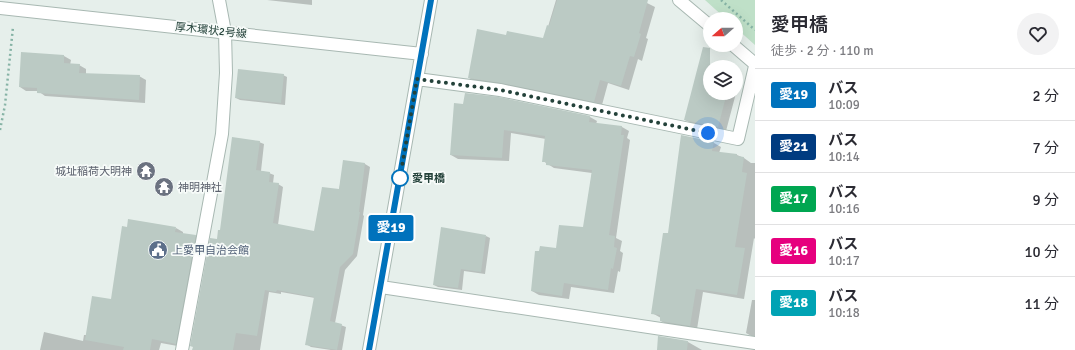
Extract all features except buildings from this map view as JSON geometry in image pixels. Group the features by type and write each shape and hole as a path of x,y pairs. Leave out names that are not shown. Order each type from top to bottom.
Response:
{"street":[{"path":"182,350 222,134 226,73 225,32 219,0"},
{"path":"369,350 431,0"},
{"path":"679,0 703,20"},
{"name":"厚木環状2号線","path":"0,8 422,54"},
{"path":"417,79 500,90 738,139 755,65 741,52"},
{"path":"381,287 755,343"},
{"path":"712,350 714,338"}],"path":[{"path":"721,0 755,30"},
{"path":"0,130 5,105 14,9"}],"green space":[{"path":"705,0 755,0 755,45 743,34 743,12 718,12"}],"bus line":[{"name":"愛19","path":"369,350 431,0"}],"place":[{"name":"城址稲荷大明神","path":"146,171"},
{"name":"愛甲橋","path":"400,178"},
{"name":"神明神社","path":"164,187"},
{"name":"上愛甲自治会館","path":"158,250"}],"route":[{"path":"400,178 417,79 500,90 708,133"}]}
